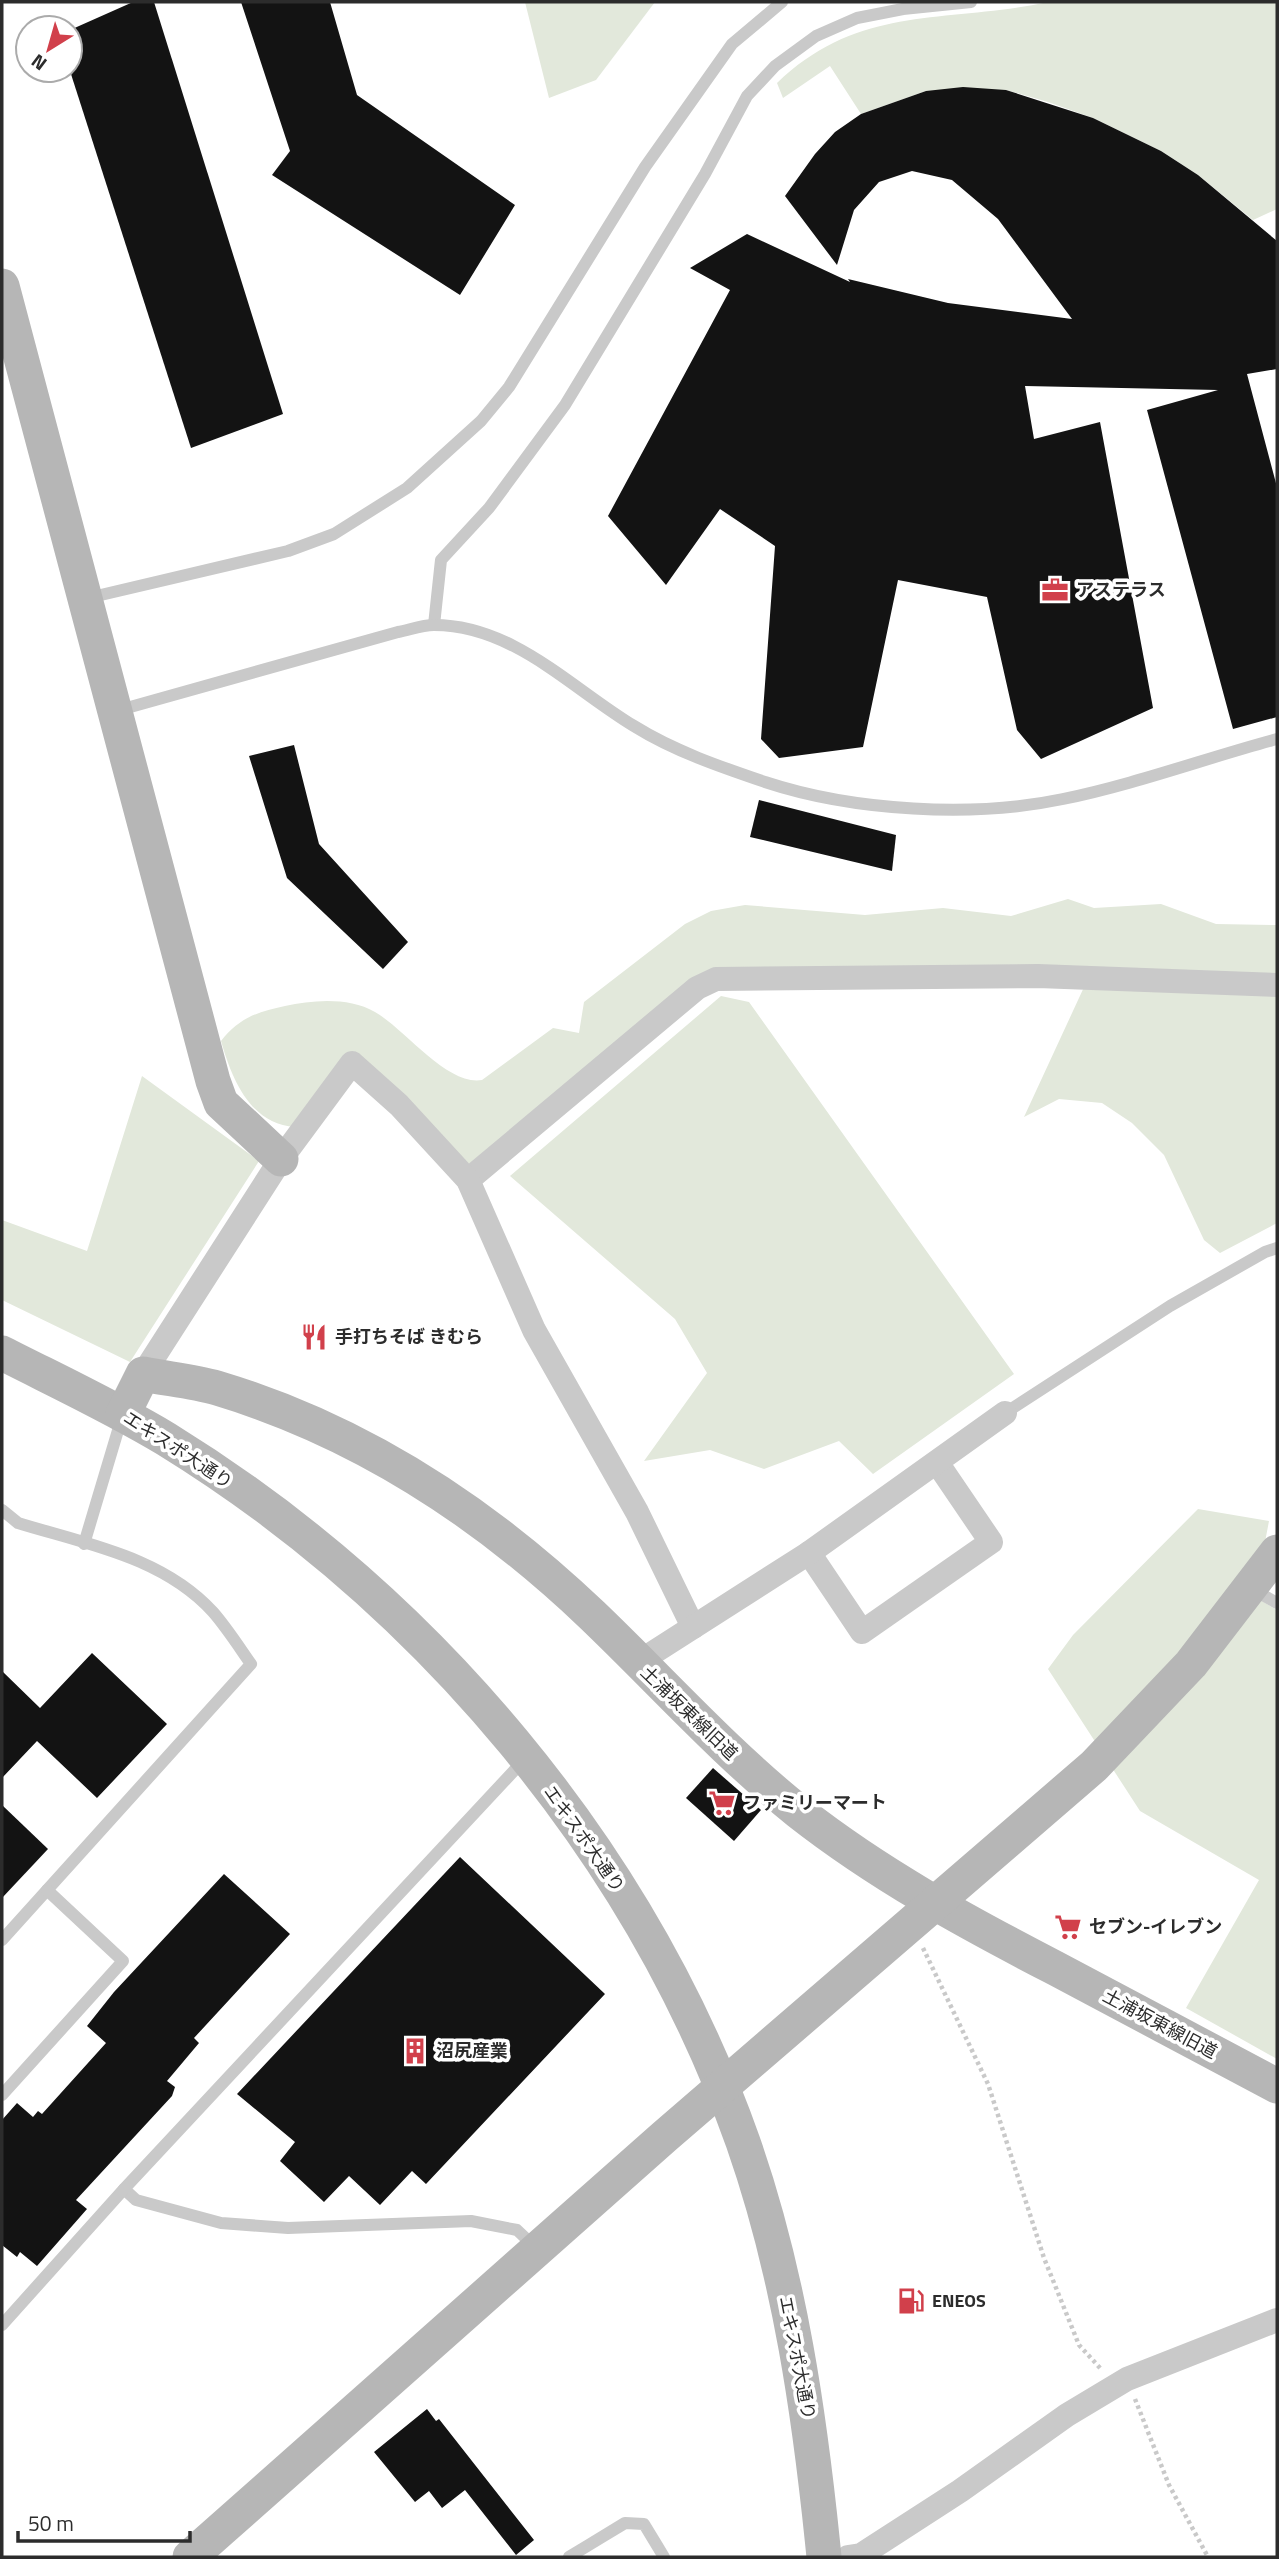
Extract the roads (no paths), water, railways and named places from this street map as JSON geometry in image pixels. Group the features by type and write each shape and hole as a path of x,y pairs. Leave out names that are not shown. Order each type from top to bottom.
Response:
{"street":[{"path":"2,286 217,1092 221,1102 281,1159"},
{"path":"468,1180 697,988 716,979 1038,976 1277,985"},
{"path":"123,1414 144,1374 281,1159 352,1063 399,1105 468,1180 534,1330 637,1512 693,1628"},
{"name":"エキスポ大通り","path":"2,1353 123,1414 190,1455 282,1520 356,1580 442,1662 526,1758 631,1908 692,2017 722,2087 756,2183 792,2322 808,2406 824,2557"},
{"name":"土浦坂東線旧道","path":"144,1374 216,1388 286,1412 411,1475 471,1513 521,1552 595,1618 637,1663 734,1757 924,1915 1277,2086"},
{"path":"637,1663 809,1553 938,1464 1005,1413"},
{"path":"809,1553 862,1632 991,1542 938,1464"},
{"path":"190,2557 722,2087 1094,1766 1191,1664 1264,1596 1277,1552"},
{"path":"848,2557 861,2555 960,2491 1067,2415 1121,2382 1277,2320"}],"lane":[{"path":"86,598 288,551 334,534 407,488 481,421 509,387 668,134 732,44 782,2"},
{"path":"434,625 440,560 489,508 565,405 705,174 747,96 775,66 816,36 857,18 903,9 971,2"},
{"path":"116,711 398,632 434,625 491,637 519,648 636,727 692,755 767,783 868,806 988,808 1062,799 1277,739"},
{"path":"1005,1413 1170,1306 1265,1252 1277,1248"},
{"path":"84,1544 123,1414"},
{"path":"2,1510 18,1523 149,1564 178,1582 212,1612 251,1664 2,1940"},
{"path":"2,2325 124,2189 526,1758"},
{"path":"2,2095 123,1961 47,1890"},
{"path":"124,2189 136,2200 221,2223 288,2228 471,2221 517,2230 537,2249"},
{"path":"569,2557 625,2523 645,2524 664,2557"}],"place":[{"name":"アステラス","path":"1055,590"},
{"name":"手打ちそば きむら","path":"314,1337"},
{"name":"ファミリーマート","path":"722,1803"},
{"name":"セブン-イレブン","path":"1068,1927"},
{"name":"沼尻産業","path":"415,2051"},
{"name":"ENEOS","path":"911,2301"}]}
